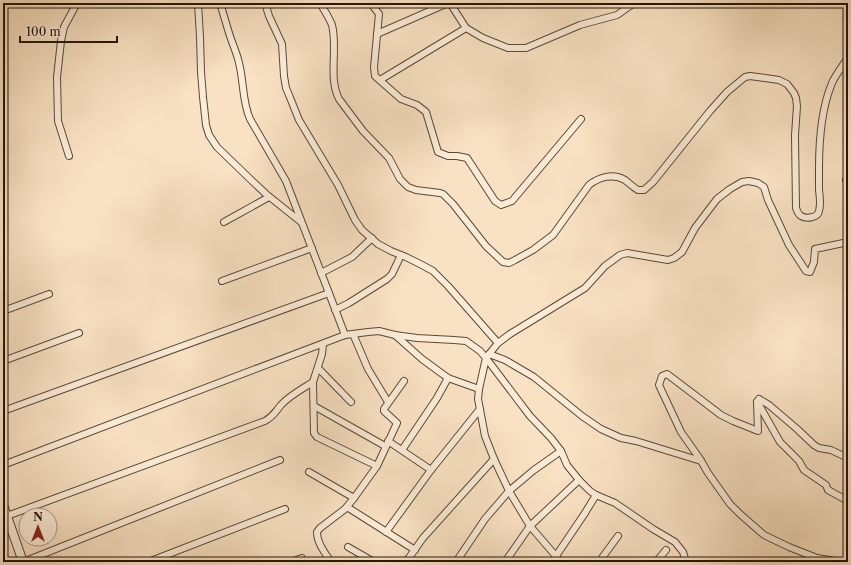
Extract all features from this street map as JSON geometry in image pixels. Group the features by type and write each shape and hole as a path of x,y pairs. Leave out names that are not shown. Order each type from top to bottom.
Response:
{"street":[{"path":"69,156 58,122 57,77 60,41 64,27 77,3"},
{"path":"198,3 203,96 206,125 210,135 217,147 269,197 302,223"},
{"path":"220,3 240,64 246,111 286,181 346,335"},
{"path":"265,3 269,16 282,44 286,88 299,120 338,185 355,220 362,230 378,244 422,264 433,271 498,343"},
{"path":"320,3 332,25 335,85 336,93 339,99 363,131 389,158 400,179 408,187 416,190 443,194 486,246 498,258 506,263 509,263 533,250 552,235 589,185 595,181 603,178 614,177 624,180 640,191 646,188 658,177 710,111 727,92 742,80 750,76 779,80 787,84 794,93 797,106 795,135 796,208 797,212 802,216 809,218 815,216 819,213 819,145 826,103 832,83 848,57"},
{"path":"370,3 379,14 374,67 375,76 401,99 417,105 426,112 438,152 448,156 467,158 494,201 501,205 512,201 581,120"},
{"path":"377,34 449,3 466,28 483,38 508,48 526,48 580,25 617,15 634,3"},
{"path":"380,80 466,28"},
{"path":"596,495 557,559 530,526 509,492 485,436 478,399 479,389 487,356 498,343 585,288 605,266 620,255 627,253 668,260 674,258 682,252 695,228 716,199 742,182 750,181 758,183 764,187 768,200 789,245 806,271 810,272 814,262 815,249 848,242"},
{"path":"224,222 269,197"},
{"path":"321,273 352,257 372,238"},
{"path":"222,281 312,248"},
{"path":"335,310 387,279 392,274 401,255"},
{"path":"3,411 329,293"},
{"path":"3,311 49,294"},
{"path":"3,465 346,335 379,331 417,338 454,340 466,342 487,356 530,416 561,451 567,465 590,491 615,503 675,542 683,552 686,562"},
{"path":"3,362 79,333"},
{"path":"353,334 368,369 388,402"},
{"path":"395,335 422,359 448,378 479,389"},
{"path":"323,344 322,354 313,382 314,433 317,437 377,466"},
{"path":"487,356 505,360 534,377 582,416 621,438 636,441 701,461"},
{"path":"318,368 351,402"},
{"path":"757,402 758,431 721,415 667,374 662,376 659,384 681,432 730,504 740,514 764,534 789,547 817,558 842,562"},
{"path":"402,450 437,398 448,378"},
{"path":"331,562 317,537 317,532 347,507 377,466 397,423 383,410 404,381"},
{"path":"7,516 265,421 274,415 294,394 313,382"},
{"path":"757,402 759,399 769,406 814,445 819,448 831,450 848,458"},
{"path":"757,402 780,442 795,456 804,470 826,485 828,490 848,501"},
{"path":"314,406 387,444 402,450 431,470"},
{"path":"386,532 431,470 480,409"},
{"path":"456,562 485,520 509,492 534,470 561,451"},
{"path":"406,562 423,538 494,459"},
{"path":"3,504 23,562 280,460"},
{"path":"309,472 354,498"},
{"path":"505,562 530,526 579,480"},
{"path":"347,507 415,550"},
{"path":"148,562 285,509"},
{"path":"599,562 618,536"},
{"path":"348,547 374,562"},
{"path":"656,562 666,550"},
{"path":"291,562 302,558"}]}
